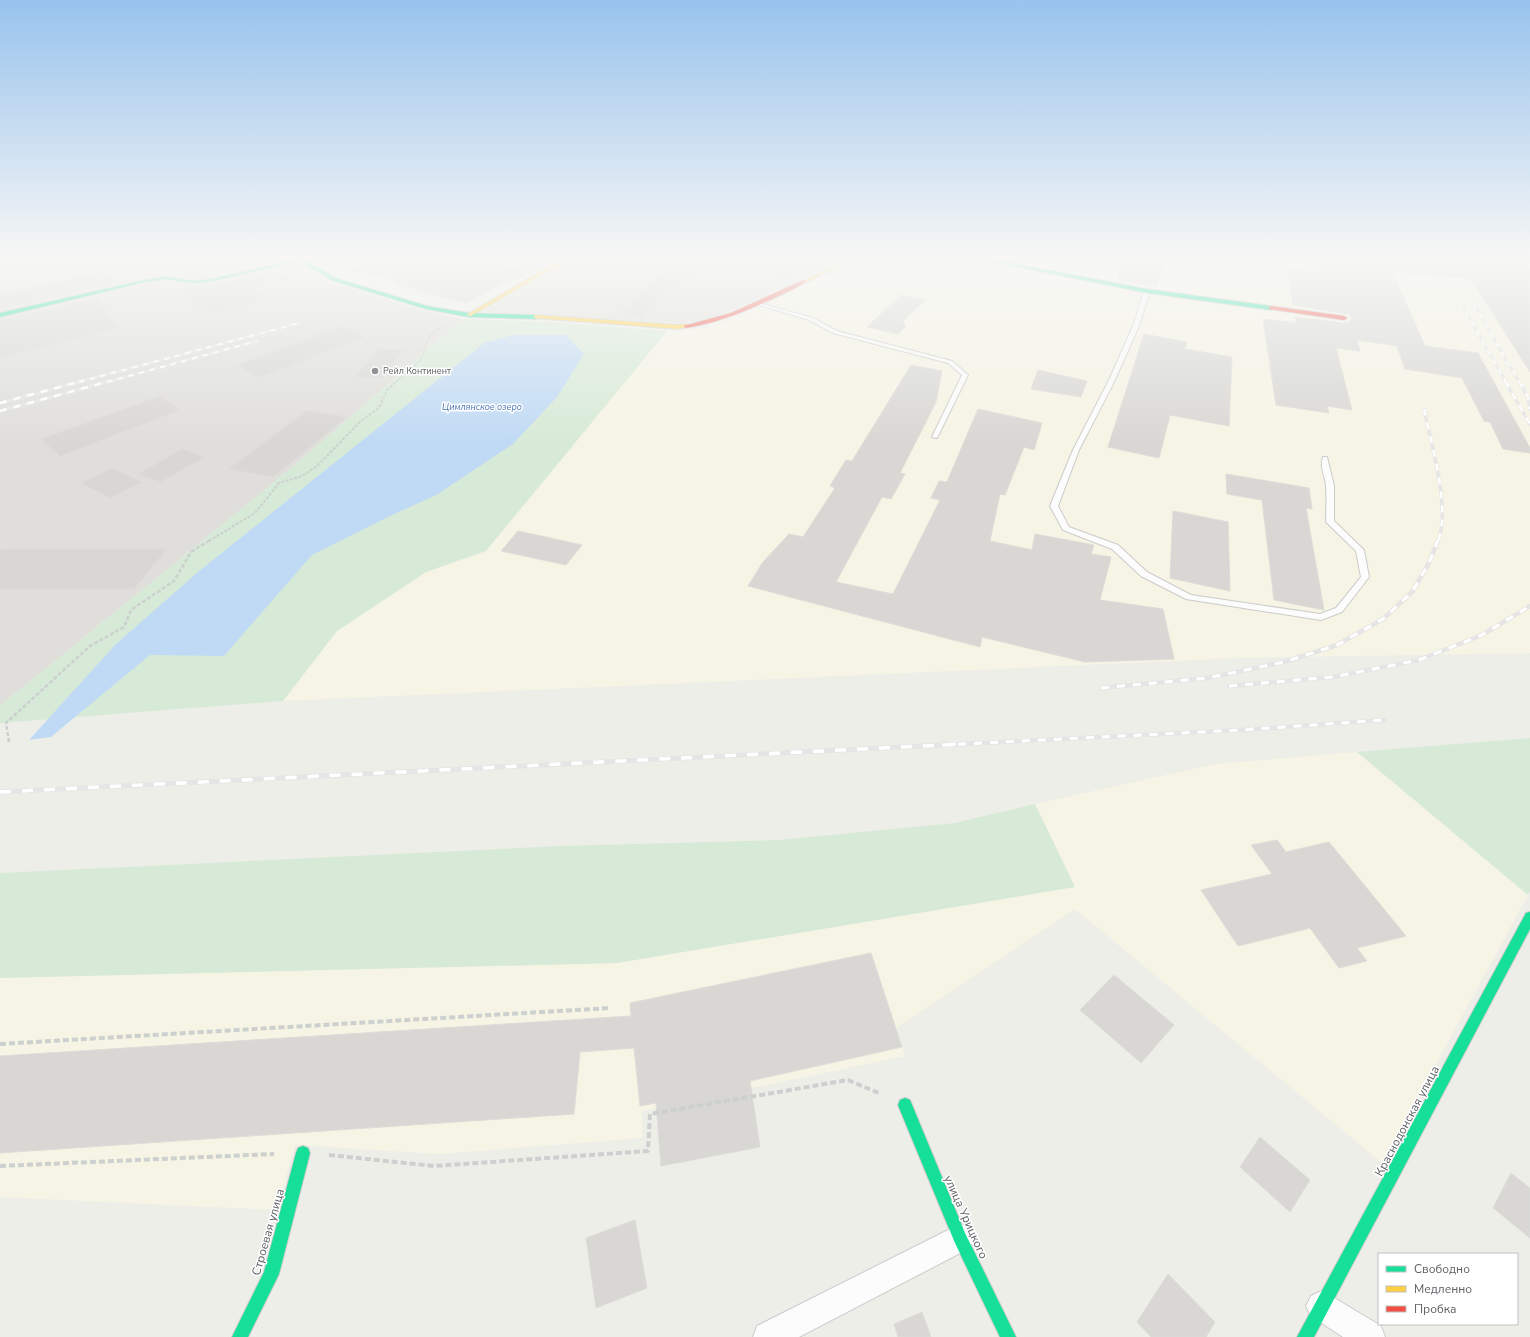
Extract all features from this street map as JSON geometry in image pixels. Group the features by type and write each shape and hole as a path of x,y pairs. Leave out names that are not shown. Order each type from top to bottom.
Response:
{"street":[{"path":"572,319 679,327 702,324 716,319"},
{"name":"Краснодонская улица","path":"1305,1337 1530,917"},
{"name":"улица Урицкого","path":"905,1105 960,1238 1008,1337"},
{"name":"Строевая улица","path":"240,1337 271,1274 303,1153"},
{"path":"768,1337 960,1238"},
{"path":"1321,1306 1370,1337"}],"lane":[{"path":"812,319 835,332 950,362 964,375 935,437"},
{"path":"1138,319 1112,380 1076,450 1054,506 1066,528 1115,547 1144,574 1189,596 1321,617 1339,610 1365,577 1360,550 1330,522 1330,486 1324,458"}],"path":[{"path":"9,742 6,723 90,646 124,627 132,610 174,582 191,552 255,513 279,483 302,476 316,466 361,422 380,408 387,390 421,360 428,338 450,319"},
{"path":"0,1044 610,1008"},
{"path":"0,1166 303,1153 434,1166 648,1151 650,1114 848,1080 905,1105"}],"shaded area":[{"path":"0,319 463,319 295,465 0,706"},
{"path":"614,319 703,319 679,323"},
{"path":"730,319 1530,319 1530,653 1240,658 283,701 337,631 426,572 486,551 667,331 707,328"},
{"path":"1357,752 1528,895 1382,1163 1075,909 896,1028 905,1056 642,1111 642,1138 439,1154 295,1145 277,1210 0,1197 0,978 617,963 1075,887 1035,804 1215,764"}],"green space":[{"path":"463,319 550,322 667,331 486,551 426,572 337,631 283,701 0,723 0,706 295,465"},
{"path":"1530,738 1530,892 1528,895 1357,752"},
{"path":"1035,804 1075,887 617,963 0,978 0,873 560,846 779,840 955,823"}],"water":[{"name":"Цимлянское озеро","path":"514,335 566,335 584,354 557,397 513,444 438,494 312,555 224,656 150,655 51,737 29,740 116,644 198,572 484,343"}],"building":[{"path":"112,319 118,328 0,358 0,320"},
{"path":"875,319 905,319 903,321 906,326 898,334 867,327"},
{"path":"1263,319 1296,323 1295,319 1315,319 1344,323 1349,322 1352,319 1413,319 1425,346 1478,353 1530,448 1530,453 1503,449 1490,422 1484,421 1462,378 1405,369 1397,346 1357,340 1360,351 1336,348 1352,410 1327,406 1329,413 1276,405"},
{"path":"1497,319 1530,319 1530,372"},
{"path":"343,326 366,337 258,378 236,365"},
{"path":"1144,334 1187,342 1185,349 1232,357 1229,426 1170,415 1159,458 1108,447"},
{"path":"378,349 404,350 382,378 354,377"},
{"path":"911,365 942,371 936,402 900,473 905,474 891,499 882,497 836,582 893,594 940,500 931,498 939,481 947,482 978,409 1042,423 1034,450 1024,447 1005,495 1000,494 990,541 1032,550 1035,534 1094,545 1091,554 1111,557 1100,600 1163,609 1174,659 1085,662 982,637 980,647 748,586 763,562 789,534 803,537 835,488 830,486 846,460 852,461"},
{"path":"1038,370 1087,381 1081,397 1031,389"},
{"path":"160,396 180,410 60,456 41,439"},
{"path":"307,410 347,417 273,477 229,469"},
{"path":"182,449 205,457 161,482 138,474"},
{"path":"113,468 142,482 110,498 81,483"},
{"path":"1226,474 1309,488 1312,509 1306,508 1324,610 1274,600 1262,500 1227,494"},
{"path":"1173,511 1228,522 1230,591 1170,578"},
{"path":"518,531 582,545 566,565 501,551"},
{"path":"0,549 167,549 134,589 0,589"},
{"path":"1277,840 1286,852 1329,842 1406,936 1357,948 1367,961 1339,968 1310,928 1238,946 1201,890 1272,874 1251,845"},
{"path":"871,953 902,1047 750,1081 760,1147 661,1166 656,1103 640,1106 634,1048 580,1052 574,1114 0,1153 0,1056 631,1016 630,1003"},
{"path":"1114,975 1174,1025 1141,1063 1080,1010"},
{"path":"1260,1137 1310,1180 1290,1212 1240,1167"},
{"path":"1511,1173 1530,1188 1530,1238 1493,1208"},
{"path":"635,1220 647,1288 596,1308 586,1238"},
{"path":"1168,1274 1215,1322 1206,1337 1151,1337 1137,1322"},
{"path":"922,1312 931,1337 898,1337 894,1324"}],"railway":[{"path":"1470,319 1506,382"},
{"path":"1483,319 1519,382"},
{"path":"79,382 299,323"},
{"path":"107,382 257,341"},
{"path":"0,403 82,381"},
{"path":"0,411 110,381"},
{"path":"1505,381 1530,424"},
{"path":"1519,381 1528,397 1530,409"},
{"path":"1424,409 1435,457 1441,494 1441,528 1438,541"},
{"path":"1101,688 1207,678 1284,662 1337,645 1383,619 1412,592 1429,563 1438,540"},
{"path":"1229,686 1333,677 1419,660 1482,635 1530,606"},
{"path":"950,745 1241,730 1384,720"},
{"path":"950,745 962,744"},
{"path":"942,745 950,745"},
{"path":"0,792 950,745"}],"traffic: fast":[{"path":"1305,1337 1530,917"},
{"path":"905,1105 960,1238 1008,1337"},
{"path":"240,1337 271,1274 303,1153"}],"traffic: slow":[{"path":"570,319 679,327 686,326"}],"traffic: jam":[{"path":"686,326 716,319"}],"place":[{"name":"Рейл Континент","path":"375,371"}]}
